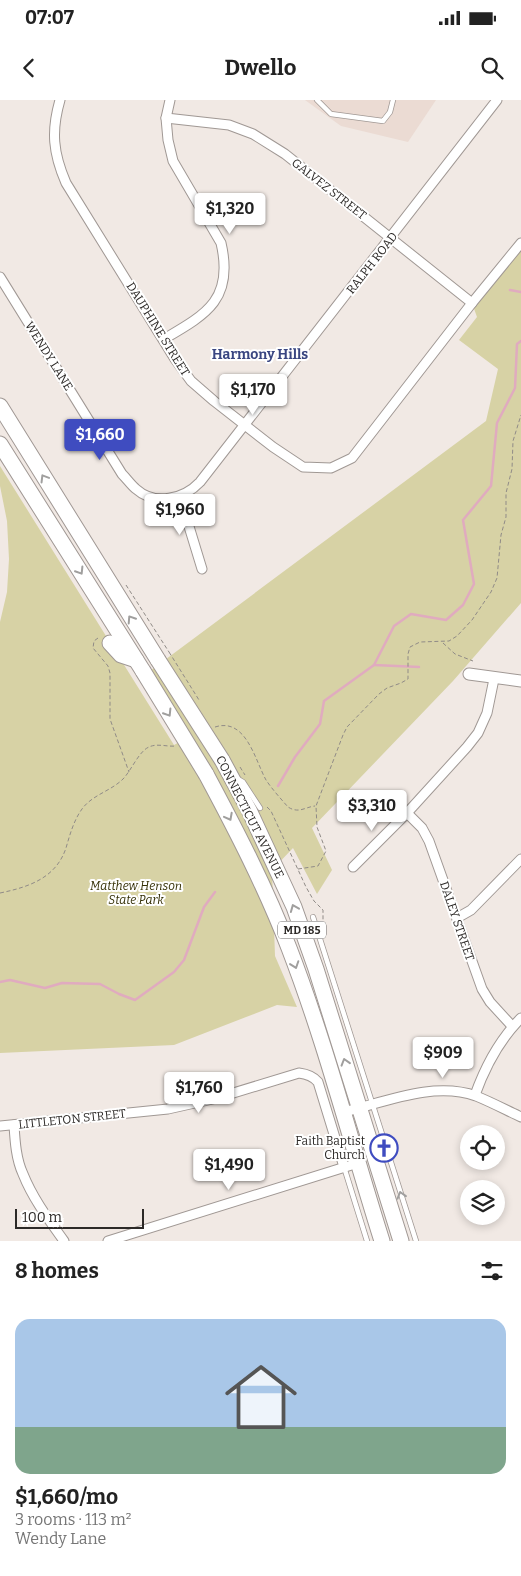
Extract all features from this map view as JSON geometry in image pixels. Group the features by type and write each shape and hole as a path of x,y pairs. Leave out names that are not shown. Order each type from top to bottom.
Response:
{"main road":[{"name":"CONNECTICUT AVENUE","path":"0,406 109,583 226,767 249,810 294,907 367,1106 401,1241"},
{"name":"CONNECTICUT AVENUE","path":"0,444 206,774 232,822 290,948 344,1112 351,1165 382,1241"},
{"path":"94,592 109,583"},
{"path":"110,644 121,655 139,666"}],"street":[{"name":"DAUPHINE STREET","path":"60,100 54,120 54,151 58,165 66,183 175,359 191,381 214,401 273,447 303,467 332,468 352,458 521,243"},
{"path":"164,339 197,320 214,304 223,285 224,271 221,243 173,161 168,140 166,118 170,100"},
{"name":"RALPH ROAD","path":"245,424 497,100"},
{"name":"GALVEZ STREET","path":"166,118 229,125 252,134 285,154 472,303"},
{"name":"WENDY LANE","path":"0,277 122,474 137,490 150,496 165,499 180,497"},
{"path":"202,569 180,497 195,488 245,424"},
{"path":"469,674 494,679 521,681"},
{"path":"353,867 407,813 468,747 478,733 487,713 494,679"},
{"name":"DALEY STREET","path":"407,813 422,828 429,841 482,989 490,1002 512,1026"},
{"path":"457,918 471,910 521,859"},
{"path":"475,1096 490,1059 512,1026 521,1018"},
{"name":"LITTLETON STREET","path":"0,1126 168,1109 217,1098 299,1073 311,1076 318,1082 351,1165"},
{"path":"344,1112 415,1093 453,1091 475,1096 521,1117"},
{"path":"14,1125 16,1150 22,1174 36,1200 64,1241"},
{"path":"108,1241 351,1165"}],"lane":[{"path":"317,100 331,114 383,121 390,112 393,100"},
{"path":"226,767 243,782 260,808"},
{"path":"314,917 367,1106 416,1241"},
{"path":"351,1165 367,1241"}],"path":[{"path":"298,869 314,868 320,865 326,854 326,847 317,827 316,806 347,727 379,694 394,685 406,681 409,671 408,654 410,647 415,643 449,641 464,630 484,604 497,578 501,535 505,526 507,509 506,493 513,457 513,441 521,415"},
{"path":"110,644 105,639 97,638 94,641 93,648 108,666 110,673 110,719 129,772"},
{"path":"443,642 455,654 473,661"},
{"path":"210,730 217,726 228,726 238,730 258,760 266,780 292,810 298,811 316,806"},
{"path":"0,893 25,886 54,871 64,853 81,810 87,803 118,784 129,772 141,753 150,746 170,747 182,744"},
{"path":"264,804 271,811 314,901 323,910 322,924 324,929 318,932"}],"shaded area":[{"path":"305,100 436,100 408,142 341,126"}],"green space":[{"name":"Matthew Henson State Park","path":"521,243 521,603 453,681 312,828 332,870 317,894 293,848 272,870 275,956 297,1007 277,1005 174,1045 0,1053 0,622 7,592 9,559 7,521 0,486 0,466 174,745 190,736 150,671 486,421 498,369 459,340 477,317 472,303"}],"waterway":[{"path":"510,290 521,292"},
{"path":"278,786 295,757 320,724 324,701 374,665 394,626 411,614 446,620 463,605 474,584 463,520 491,486 497,423 515,388 517,344 521,341"},
{"path":"374,665 419,667"},
{"path":"0,982 10,980 45,988 62,983 100,984 135,1000 174,972 184,960 204,907 215,892"}],"place":[{"name":"Faith Baptist Church","path":"384,1148"}],"district":[{"name":"Harmony Hills","path":"260,354"}]}
